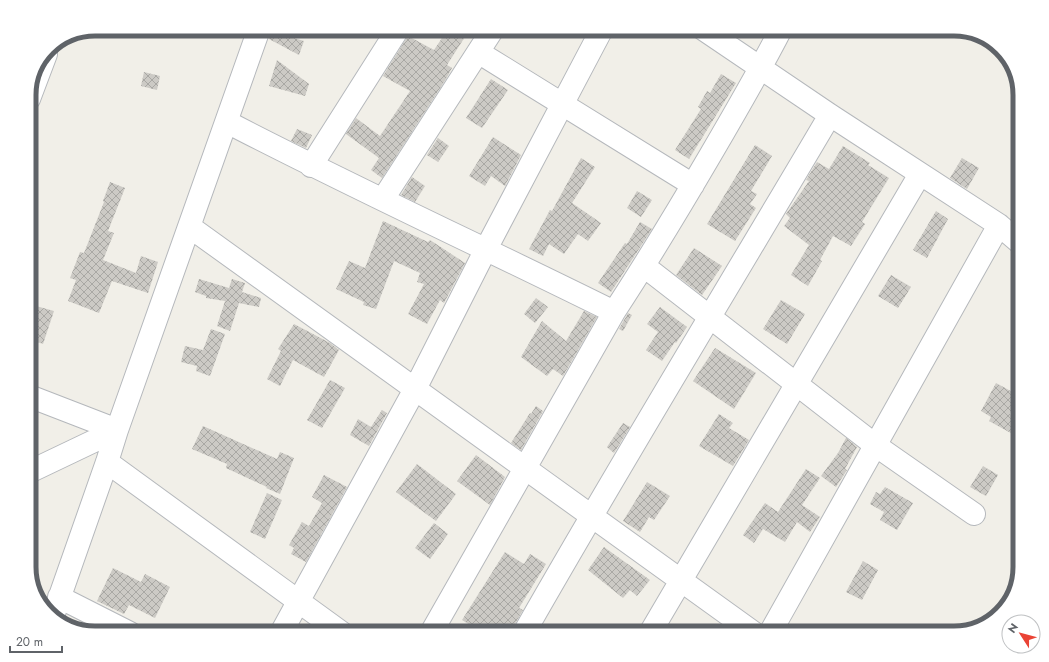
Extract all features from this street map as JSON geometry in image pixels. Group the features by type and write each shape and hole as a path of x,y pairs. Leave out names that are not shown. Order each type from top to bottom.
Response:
{"street":[{"path":"110,626 56,607 257,36"},
{"path":"311,166 394,36"},
{"path":"383,199 488,36"},
{"path":"285,626 415,389 561,104 598,36"},
{"path":"713,36 830,115 999,225 1013,237"},
{"path":"435,626 526,469 614,312 693,185 761,68 777,36"},
{"path":"478,52 693,185"},
{"path":"528,626 590,516 710,318 830,115"},
{"path":"226,122 311,166 383,199 614,312"},
{"path":"654,626 920,174"},
{"path":"774,626 999,225"},
{"path":"190,227 744,626"},
{"path":"644,266 875,445 974,514"},
{"path":"36,399 117,430"},
{"path":"36,469 117,430"},
{"path":"107,462 332,626"}],"building":[{"path":"270,36 288,36 304,41 299,55 269,39"},
{"path":"408,36 434,50 443,36 466,36 447,65 452,68 446,79 382,178 371,170 379,158 346,134 356,118 380,136 410,91 383,76"},
{"path":"277,60 309,84 305,96 269,86"},
{"path":"144,72 160,76 157,90 141,86"},
{"path":"721,74 736,83 689,159 675,150 701,109 698,107 707,91 710,93"},
{"path":"491,79 508,90 482,128 466,118"},
{"path":"297,129 312,135 306,148 291,141"},
{"path":"493,137 521,155 505,186 491,176 485,186 469,176"},
{"path":"438,138 449,146 438,162 427,155"},
{"path":"755,145 772,156 751,191 757,194 750,204 756,208 735,241 707,224"},
{"path":"843,146 870,163 868,165 889,178 862,222 865,224 851,246 833,236 820,260 822,261 808,286 791,275 809,245 784,226 790,218 786,214 809,181 806,180 817,162 829,169"},
{"path":"581,158 595,167 572,203 601,223 588,241 578,234 564,254 549,244 543,256 529,249"},
{"path":"962,158 979,168 967,189 950,178"},
{"path":"412,177 425,186 415,202 401,195"},
{"path":"110,182 125,188 108,231 114,233 103,260 136,273 141,256 158,262 148,293 112,281 99,313 68,301 76,280 70,278 80,252 84,253 104,202 103,201"},
{"path":"637,191 652,200 641,217 627,208"},
{"path":"936,211 948,219 927,258 913,250"},
{"path":"383,221 428,242 430,240 465,263 444,303 440,300 427,324 408,314 424,284 417,282 420,273 394,261 376,309 363,305 364,302 336,289 349,261 365,268"},
{"path":"640,222 652,229 611,292 598,283 625,243 627,244"},
{"path":"694,248 722,266 702,295 676,275"},
{"path":"891,275 911,287 898,308 878,296"},
{"path":"199,279 229,288 232,279 245,283 242,292 261,298 259,307 239,303 230,331 217,326 225,301 206,298 206,296 195,292"},
{"path":"536,298 548,307 535,323 524,314"},
{"path":"781,300 805,314 787,344 763,329"},
{"path":"36,306 54,311 43,344 36,342"},
{"path":"660,307 687,327 662,361 646,350 658,332 647,324"},
{"path":"584,311 597,317 563,376 553,369 547,376 521,357 542,321 566,341"},
{"path":"628,313 632,315 623,331 619,329"},
{"path":"294,324 330,343 339,350 324,377 293,360 280,386 267,379 281,351 278,349"},
{"path":"211,329 225,334 210,376 196,371 197,366 181,362 185,346 203,350"},
{"path":"715,348 756,373 734,409 693,381"},
{"path":"330,380 345,388 322,428 307,420"},
{"path":"996,383 1013,392 1013,409 1010,414 1013,416 1013,434 989,421 991,417 981,411"},
{"path":"536,406 543,411 521,450 511,443"},
{"path":"382,410 387,413 369,446 350,435 358,419 371,427"},
{"path":"719,414 733,423 729,428 749,440 733,466 699,446"},
{"path":"623,423 630,427 614,453 607,447"},
{"path":"203,426 277,459 280,452 294,458 280,494 226,468 227,464 192,449"},
{"path":"846,438 857,447 845,469 847,470 836,487 821,476 838,453"},
{"path":"476,455 505,477 490,505 457,481"},
{"path":"417,464 456,494 436,521 396,492"},
{"path":"983,466 998,475 986,496 970,487"},
{"path":"806,469 820,478 802,505 820,517 810,532 797,522 785,542 763,529 754,543 743,535 765,503 778,512"},
{"path":"324,475 347,487 306,562 291,554 294,548 289,545 302,522 309,526 322,503 312,497"},
{"path":"647,482 670,496 654,520 649,517 640,532 623,521"},
{"path":"885,487 913,503 897,530 880,520 884,512 870,504 876,492 880,494"},
{"path":"267,493 282,500 265,539 250,532"},
{"path":"434,523 448,534 430,559 415,548"},
{"path":"604,547 650,580 637,596 630,590 623,598 588,570"},
{"path":"505,552 524,564 530,554 546,564 519,608 523,610 514,626 472,626 462,620"},
{"path":"863,561 878,570 862,600 846,592"},
{"path":"113,568 141,582 145,574 170,587 155,618 129,605 124,614 97,601"}]}
